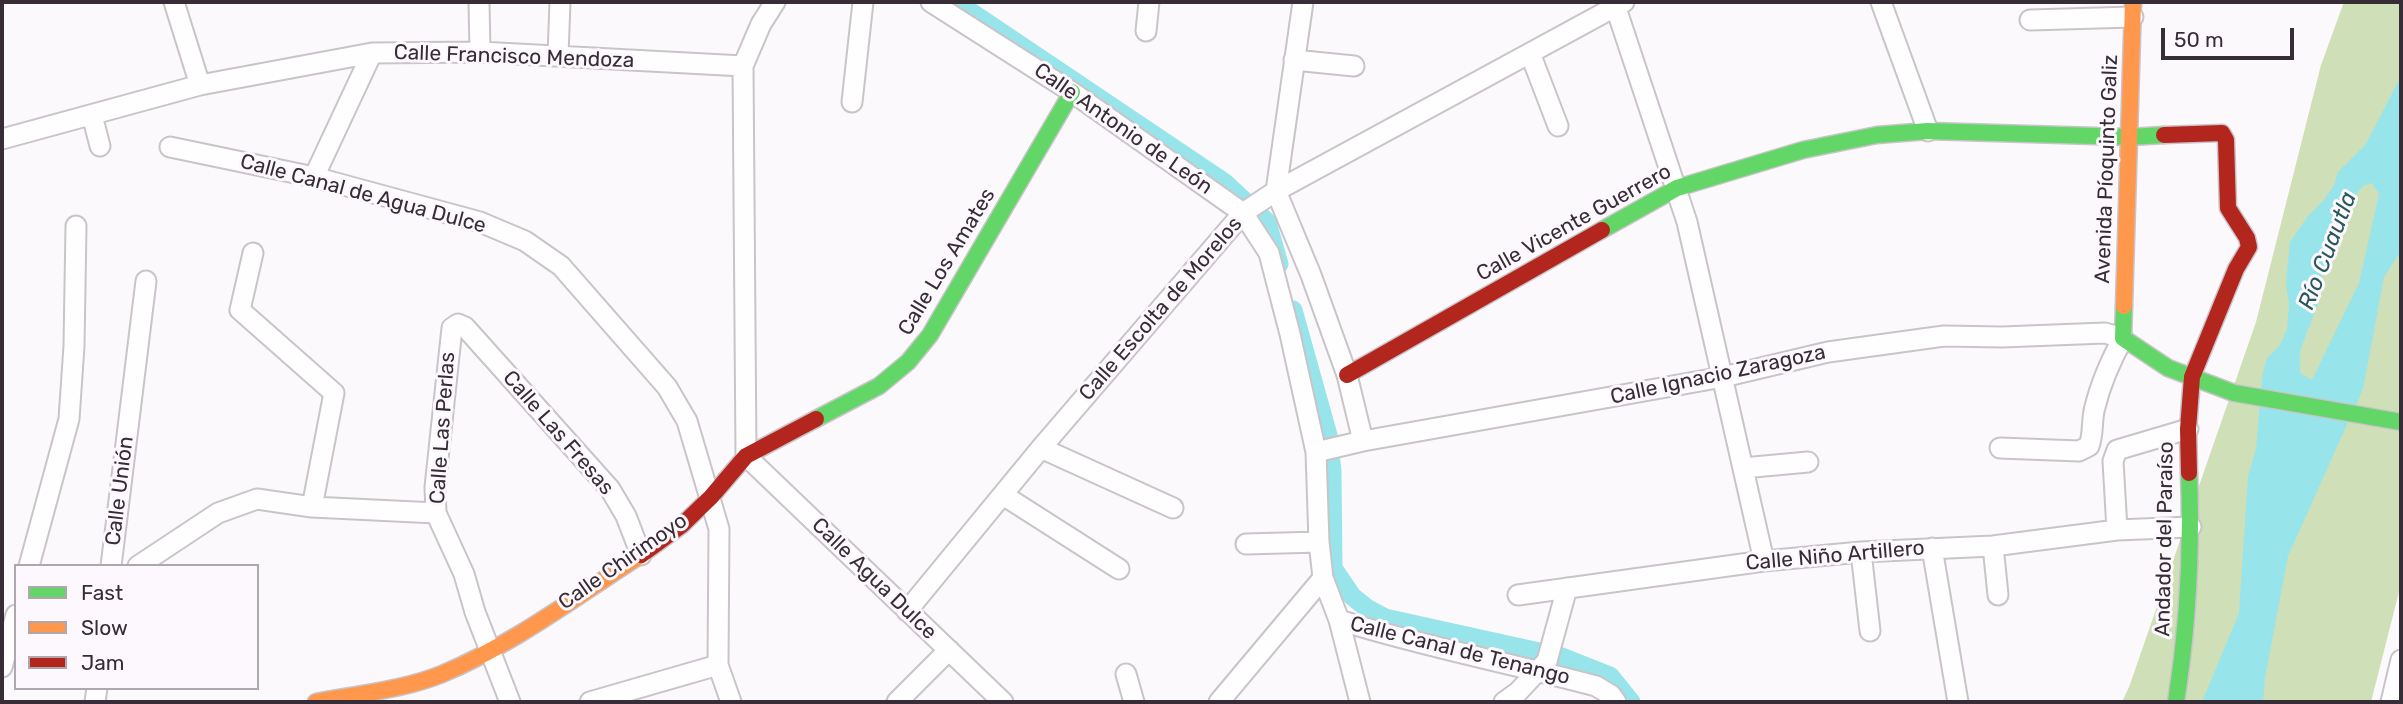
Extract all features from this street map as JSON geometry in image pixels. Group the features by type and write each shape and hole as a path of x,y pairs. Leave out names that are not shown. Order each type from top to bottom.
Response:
{"street":[{"path":"174,2 200,85"},
{"path":"479,2 480,52"},
{"path":"558,55 560,2"},
{"path":"755,2 761,24"},
{"path":"746,457 743,66 761,24 775,2"},
{"path":"852,102 863,2"},
{"name":"Calle Antonio de León","path":"931,2 1072,92 1259,201 1269,253 1322,450 1319,542 1323,578 1339,620 1360,702"},
{"path":"1146,31 1149,2"},
{"path":"1303,2 1294,60 1259,201 1311,275 1347,375 1358,442"},
{"path":"1881,2 1928,131"},
{"path":"1617,4 1687,222 1764,561"},
{"name":"Calle Escolta de Morelos","path":"907,611 1041,448 1259,201 1617,4"},
{"path":"2030,20 2133,9"},
{"name":"Avenida Píoquinto Galiz","path":"2123,338 2133,9"},
{"name":"Calle Francisco Mendoza","path":"2,139 200,85 372,53 480,52 743,66"},
{"path":"314,177 372,53"},
{"path":"1530,53 1558,126"},
{"path":"1294,60 1354,66"},
{"name":"Calle Los Amates","path":"746,457 879,386 908,362 930,335 1072,92"},
{"path":"92,115 100,146"},
{"name":"Calle Vicente Guerrero","path":"1347,375 1676,188 1803,150 1877,135 1928,131 2129,137"},
{"name":"Andador del Paraíso","path":"2129,137 2222,133 2226,140 2228,208 2247,238 2249,247 2236,269 2192,377 2188,429 2191,527 2184,653 2176,702"},
{"name":"Calle Canal de Agua Dulce","path":"170,147 314,177 480,222 525,241 561,266 667,387 687,421 712,497 719,528 718,665 731,702"},
{"path":"30,564 69,419 74,345 76,226"},
{"path":"253,253 240,310 334,393 312,507"},
{"name":"Calle Unión","path":"111,564 146,282"},
{"name":"Calle Las Perlas","path":"458,324 452,328 450,334 435,487 436,513 464,574 475,612 510,702"},
{"name":"Calle Las Fresas","path":"458,324 465,327 610,489 626,516 641,555"},
{"name":"Calle Ignacio Zaragoza","path":"1322,450 1723,377 1828,352 1944,336 2105,333 2123,338"},
{"path":"2000,448 2079,451 2089,446 2093,434 2094,410 2108,365 2123,338 2168,368 2234,393 2398,421"},
{"path":"2117,530 2113,461 2117,450 2188,429"},
{"path":"1041,448 1173,508"},
{"name":"Calle Chirimoyo","path":"316,702 440,676 491,650 641,555 682,525 712,497 746,457"},
{"name":"Calle Agua Dulce","path":"746,457 1003,702"},
{"path":"1743,468 1808,462"},
{"path":"1003,495 1119,569"},
{"path":"141,564 218,513 257,499 312,507 436,513"},
{"name":"Calle Niño Artillero","path":"1567,588 1764,561 1861,552 1993,546 2117,530 2191,527"},
{"path":"1246,544 1319,542"},
{"path":"1993,546 1998,595"},
{"path":"1932,548 1958,702"},
{"path":"1861,552 1870,631"},
{"path":"1219,702 1323,578"},
{"path":"1504,702 1544,666 1567,588 1518,595"},
{"name":"Calle Canal de Tenango","path":"1339,620 1445,650 1544,666 1596,686 1611,695 1616,702"},
{"path":"2,667 14,622"},
{"path":"897,702 949,650"},
{"path":"2391,702 2401,660"},
{"path":"590,702 718,665"},
{"path":"1126,674 1134,702"}],"green space":[{"path":"2344,2 2401,2 2401,584 2371,702 2122,702 2256,322 2321,65"}],"water":[{"name":"Río Cuautla","path":"2401,76 2401,251 2384,277 2363,389 2288,556 2263,702 2202,702 2239,613 2248,476 2256,449 2262,377 2267,358 2280,345 2287,329 2289,305 2286,282 2290,242 2308,216 2324,200 2334,185 2338,172 2366,144","holes":["2372,183 2379,194 2359,283 2312,380 2300,373 2300,351 2320,298 2322,273 2355,196 2363,186"]}],"waterway":[{"path":"956,2 1225,183 1267,222 1279,264"},
{"path":"1293,310 1328,435 1332,471 1333,568 1352,596 1385,618 1562,657 1610,676 1631,702"}],"traffic: fast":[{"path":"816,419 879,386 908,362 930,335 1072,92"},
{"path":"1602,230 1677,188 1803,150 1877,135 1928,131 2129,137 2164,135"},
{"path":"2124,306 2123,338 2168,368 2234,393 2401,422"},
{"path":"2176,702 2188,588 2189,473"}],"traffic: slow":[{"path":"2124,306 2133,2"},
{"path":"316,702 412,684 442,674 494,649 641,555"}],"traffic: jam":[{"path":"2164,135 2222,133 2226,140 2228,208 2247,238 2249,247 2236,269 2192,377 2188,429 2189,473"},
{"path":"1347,375 1602,230"},
{"path":"641,555 682,525 711,497 746,456 816,419"}]}
